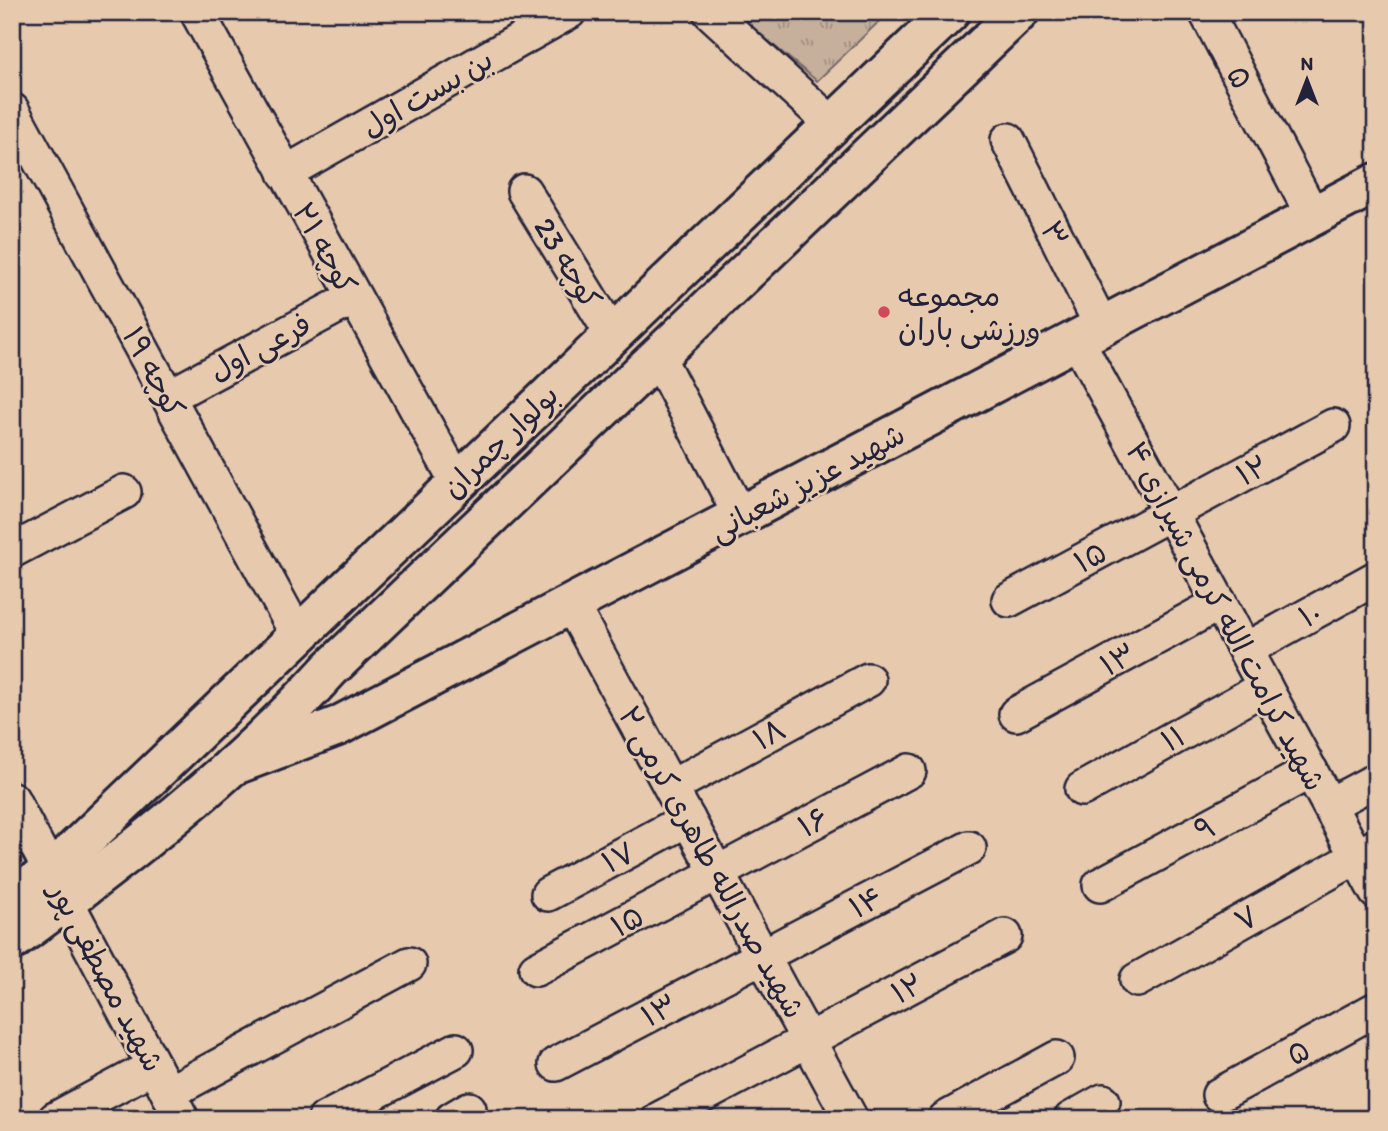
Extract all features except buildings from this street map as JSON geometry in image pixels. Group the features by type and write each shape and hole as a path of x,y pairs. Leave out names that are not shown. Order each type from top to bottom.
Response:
{"main road":[{"name":"بولوار چمران","path":"59,886 297,634 950,12"},
{"name":"بولوار چمران","path":"232,766 1020,12"},
{"name":"شهید عزیز شعبانی","path":"232,766 338,726 572,606 1376,183"},
{"path":"12,941 59,886 232,766"},
{"path":"12,897 59,886"}],"street":[{"name":"بن بست اول","path":"285,173 569,12"},
{"path":"710,12 832,124"},
{"name":"۵","path":"1206,12 1313,216"},
{"name":"کوچه ۲۱","path":"206,15 285,173 352,298 457,482"},
{"name":"کوچه ۱۹","path":"12,110 297,634"},
{"name":"۳","path":"1008,140 1090,334"},
{"name":"کوچه 23","path":"524,191 612,334"},
{"name":"فرعی اول","path":"168,397 352,298"},
{"name":"شهید کرامت الله کرمی شیرازی ۴","path":"1090,334 1171,514 1329,805 1366,851 1376,891"},
{"path":"657,357 741,517"},
{"name":"۱۲","path":"1171,514 1333,426"},
{"path":"12,551 124,492"},
{"name":"۱۵","path":"1009,600 1171,514"},
{"name":"۱۰","path":"1245,650 1376,578"},
{"name":"۱۳","path":"1016,714 1220,603"},
{"name":"شهید صدرالله طاهری کرمی ۲","path":"572,606 851,1119"},
{"name":"۱۸","path":"671,787 868,680"},
{"name":"۱۱","path":"1082,789 1265,687"},
{"name":"۱۶","path":"717,873 909,771"},
{"name":"۹","path":"1100,885 1311,771"},
{"path":"1329,805 1376,780"},
{"name":"شهید مصطفی پور","path":"12,799 168,1093"},
{"name":"۱۷","path":"548,894 688,819"},
{"name":"۱۴","path":"763,956 969,848"},
{"name":"۷","path":"1136,981 1366,851"},
{"name":"۱۵","path":"536,969 717,873"},
{"name":"۱۲","path":"808,1040 1005,936"},
{"name":"۱۳","path":"556,1064 763,956"},
{"path":"55,1119 168,1093 409,964"},
{"name":"۵","path":"1219,1095 1376,1009"},
{"path":"659,1119 808,1040"},
{"path":"325,1119 456,1050"},
{"path":"945,1119 1057,1058"},
{"path":"1071,1119 1103,1101"}],"green space":[{"path":"733,12 889,12 817,81"}],"place":[{"name":"مجموعه ورزشی باران","path":"884,312"}]}
